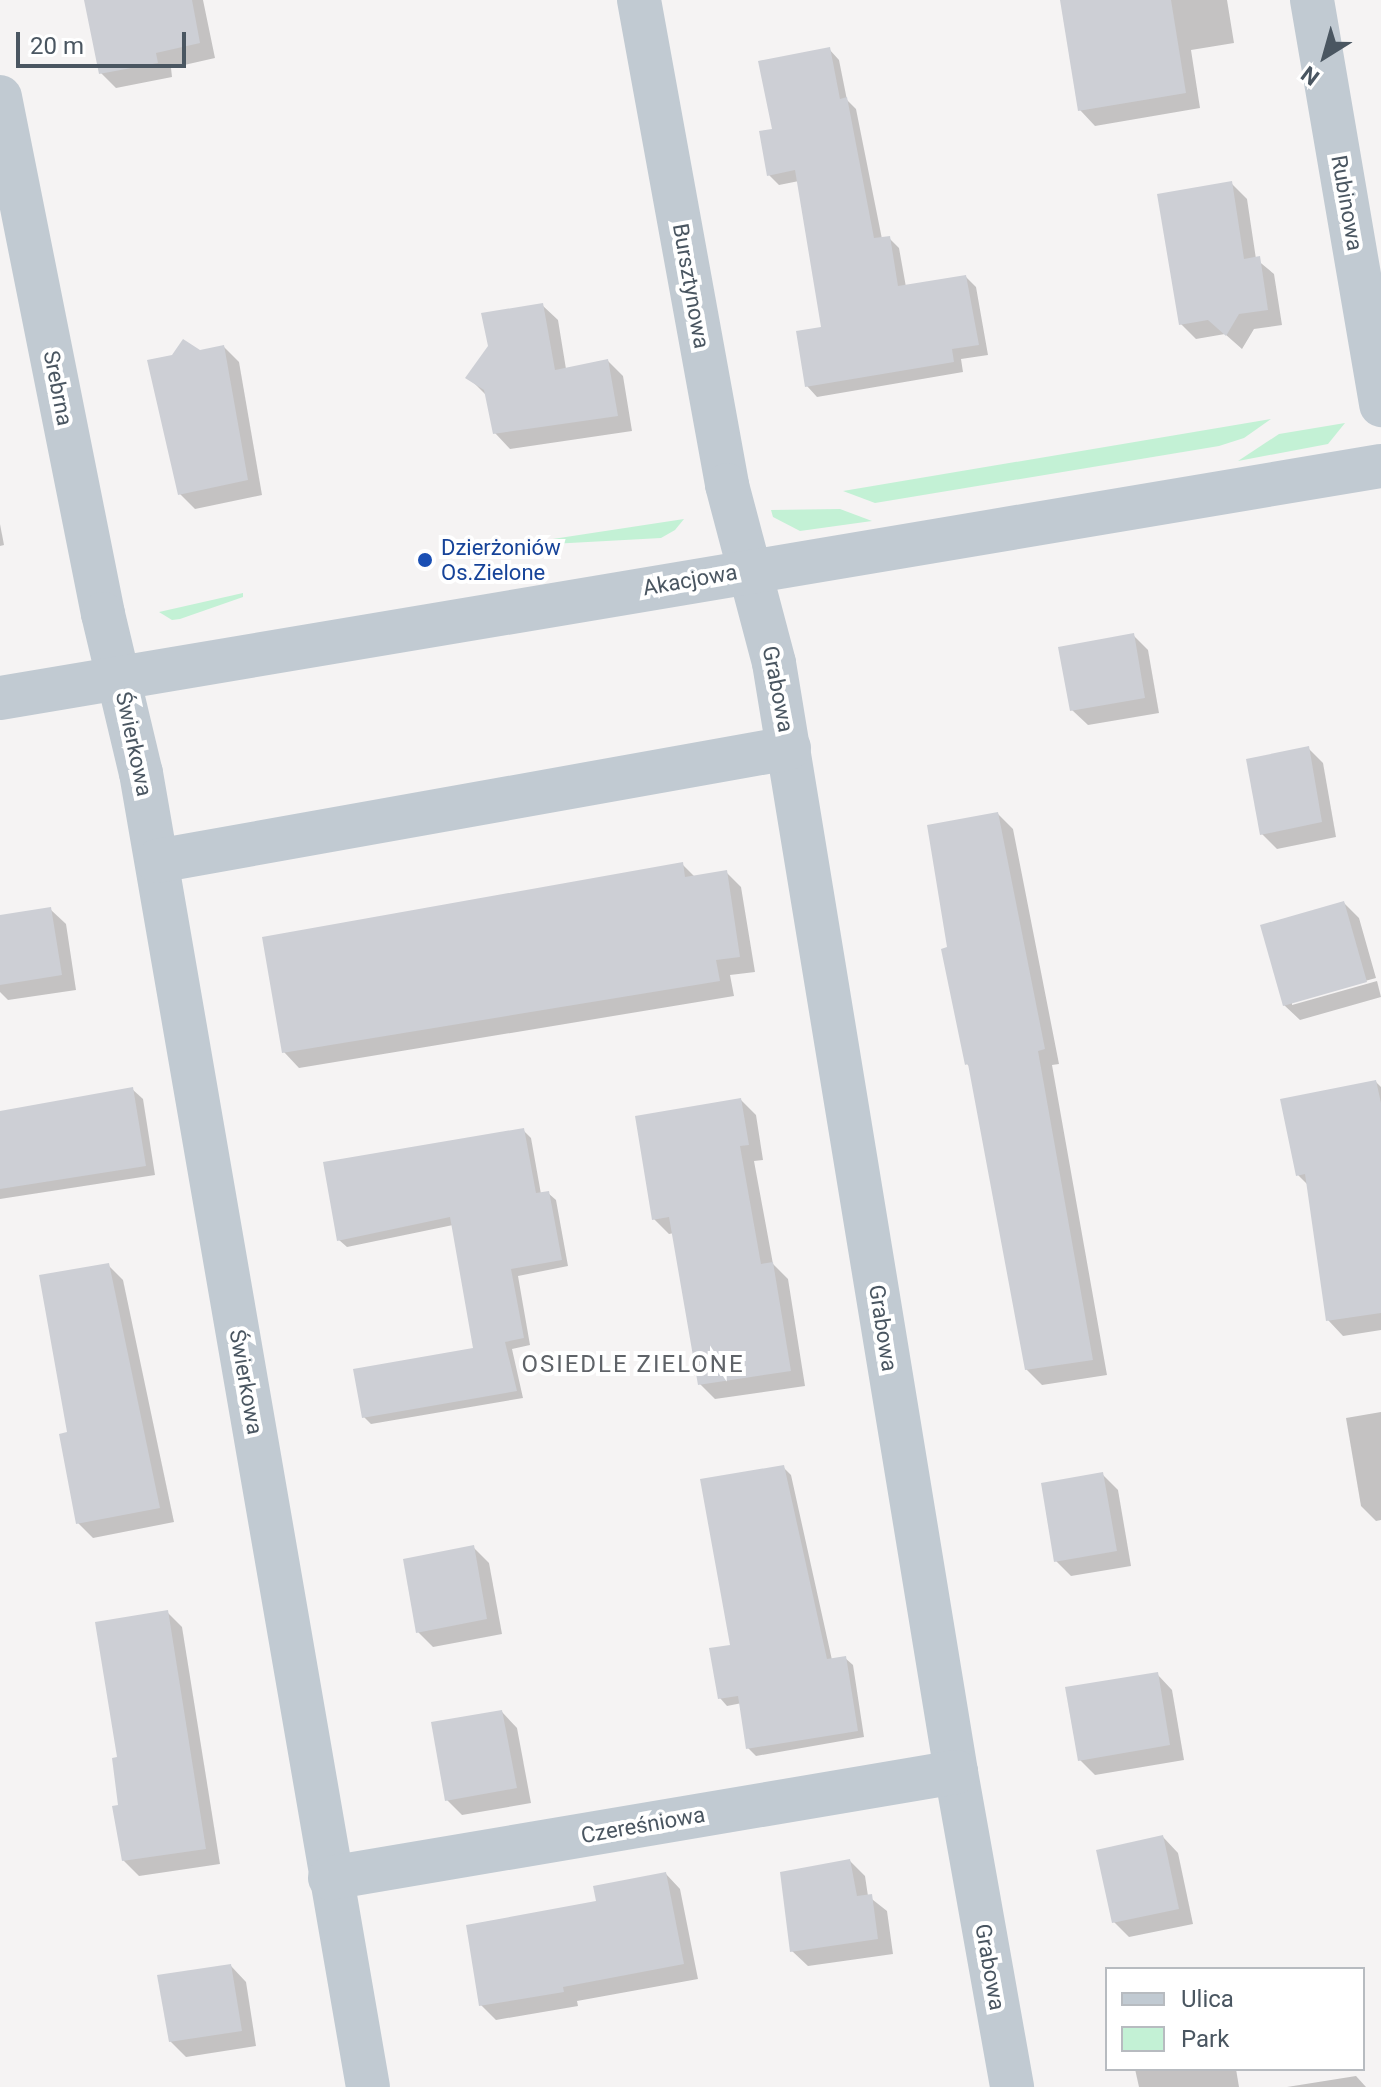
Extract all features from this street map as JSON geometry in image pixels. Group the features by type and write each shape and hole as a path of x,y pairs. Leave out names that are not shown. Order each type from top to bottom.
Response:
{"street":[{"name":"Bursztynowa","path":"639,0 727,485 749,570"},
{"name":"Rubinowa","path":"1312,0 1381,405"},
{"name":"Srebrna","path":"0,97 103,614 119,678"},
{"name":"Akacjowa","path":"0,698 1381,466"},
{"name":"Grabowa","path":"749,570 774,663 789,748 956,1772 1012,2087"},
{"name":"Świerkowa","path":"119,678 157,861 368,2087"},
{"path":"157,861 789,748"},
{"name":"Czereśniowa","path":"330,1878 956,1772"}],"green space":[{"path":"1271,419 1244,438 1219,446 875,503 843,491"},
{"path":"1345,423 1328,444 1238,461 1279,434"},
{"path":"840,509 872,521 800,531 773,517 771,510"},
{"path":"684,519 675,530 661,538 533,545 533,542"},
{"path":"243,593 243,597 180,619 172,620 159,612"}],"building":[{"path":"84,0 192,0 200,43 156,53 158,63 99,74"},
{"path":"1060,0 1171,0 1186,93 1078,111"},
{"path":"830,47 840,99 847,97 874,238 890,236 898,286 966,275 979,345 952,349 954,362 805,387 796,331 821,327 795,170 767,176 759,131 772,129 758,61"},
{"path":"1232,181 1244,259 1260,256 1268,310 1239,314 1226,336 1208,320 1179,325 1157,194"},
{"path":"543,303 555,370 608,359 618,416 493,434 484,390 465,378 488,346 481,313"},
{"path":"183,339 200,350 224,345 248,480 178,495 147,360 172,355"},
{"path":"1134,633 1145,698 1070,711 1058,647"},
{"path":"1309,746 1322,822 1260,835 1246,759"},
{"path":"998,812 1045,1049 1038,1051 1093,1360 1025,1370 968,1064 965,1065 941,949 947,947 927,825"},
{"path":"683,862 685,877 727,870 740,957 716,960 720,981 282,1053 262,937"},
{"path":"1344,901 1367,982 1283,1006 1260,925"},
{"path":"51,907 62,975 0,985 0,915"},
{"path":"1376,1080 1381,1103 1381,1313 1326,1321 1305,1174 1296,1176 1280,1099"},
{"path":"133,1087 146,1166 0,1189 0,1111"},
{"path":"741,1098 749,1145 740,1146 761,1264 773,1262 791,1371 698,1385 669,1217 652,1220 635,1116"},
{"path":"524,1128 536,1193 549,1191 562,1260 511,1269 524,1338 505,1342 517,1391 362,1418 353,1369 473,1348 450,1217 337,1241 323,1162"},
{"path":"109,1263 160,1508 76,1524 59,1434 67,1432 39,1275"},
{"path":"784,1465 827,1659 846,1656 858,1731 746,1749 738,1696 718,1699 709,1648 730,1645 700,1479"},
{"path":"1103,1472 1117,1551 1054,1562 1041,1483"},
{"path":"474,1545 487,1619 416,1633 403,1559"},
{"path":"168,1610 206,1849 122,1861 112,1806 118,1805 112,1758 117,1757 95,1622"},
{"path":"1158,1672 1170,1745 1078,1761 1065,1687"},
{"path":"502,1710 517,1788 445,1801 431,1722"},
{"path":"1163,1835 1179,1909 1112,1923 1096,1850"},
{"path":"850,1859 857,1896 872,1894 878,1939 790,1952 780,1872"},
{"path":"666,1872 684,1964 563,1987 564,1992 479,2006 466,1925 596,1901 593,1886"},
{"path":"231,1964 242,2031 169,2042 157,1975"}],"place":[{"name":"Dzierżoniów Os.Zielone","path":"425,560"}],"district":[{"name":"OSIEDLE ZIELONE","path":"633,1365"}]}
